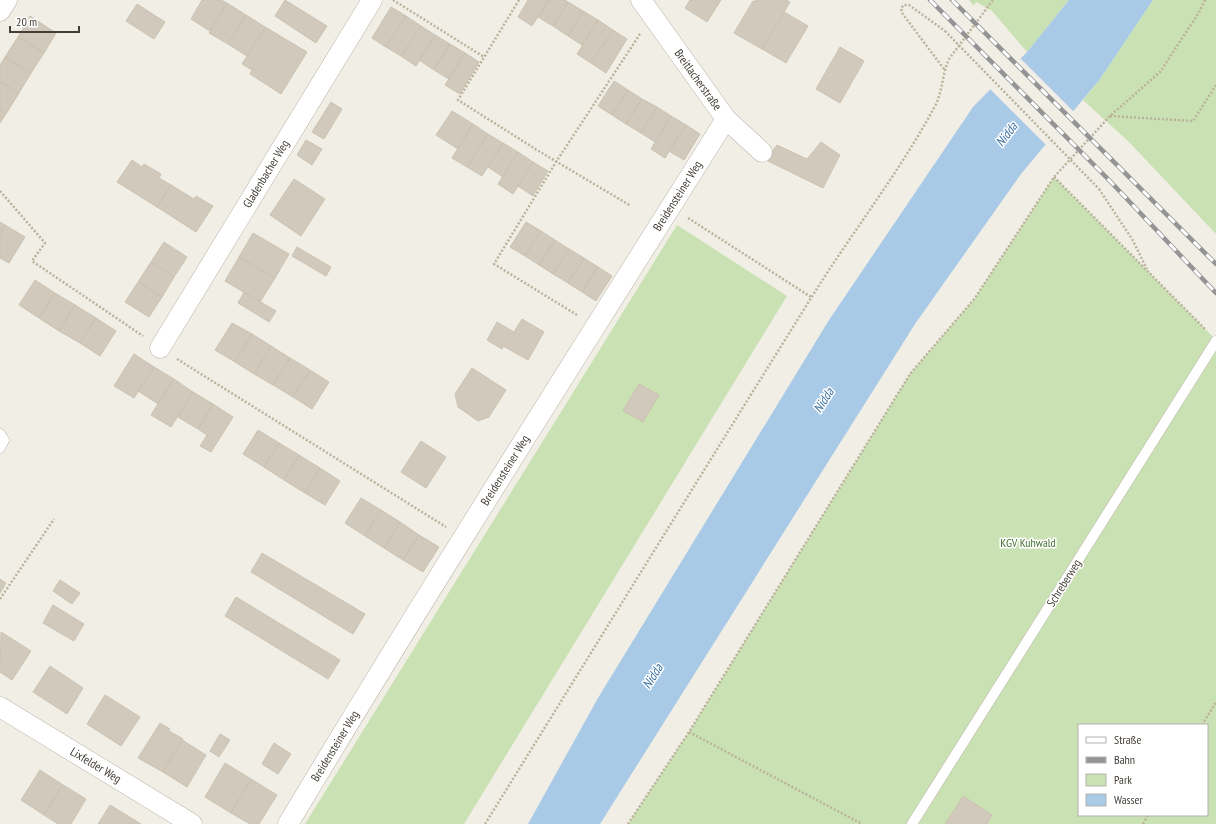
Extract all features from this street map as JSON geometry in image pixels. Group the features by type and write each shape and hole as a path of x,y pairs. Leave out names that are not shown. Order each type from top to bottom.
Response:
{"street":[{"path":"0,11 7,0"},
{"name":"Gladenbacher Weg","path":"160,348 372,0"},
{"name":"Breitlacherstraße","path":"647,7 726,119 762,152"},
{"name":"Breidensteiner Weg","path":"288,824 360,703 726,119"},
{"name":"Lixfelder Weg","path":"0,707 192,824"}],"lane":[{"name":"Schreberweg","path":"912,824 1213,338"},
{"path":"0,434 4,440 0,448"}],"path":[{"path":"393,0 484,57"},
{"path":"519,0 458,100 556,162 631,206"},
{"path":"485,824 811,297 903,160 937,103 944,80 944,69 949,59 993,0"},
{"path":"628,824 688,732 910,374 975,298 1054,177 1110,116 1160,72 1198,14 1205,0"},
{"path":"944,69 902,13 901,8 904,4 909,5 945,31 1099,189 1132,239 1148,272"},
{"path":"595,326 494,264 647,7"},
{"path":"1110,116 1193,121 1216,85"},
{"path":"1054,177 1213,338"},
{"path":"0,191 45,243 32,261 160,348 463,538"},
{"path":"671,207 811,297"},
{"path":"0,599 54,519"},
{"path":"1203,724 1216,702"},
{"path":"688,732 862,824"}],"green space":[{"path":"969,0 1069,0 1027,52 992,11 976,2 974,6"},
{"path":"1153,0 1216,0 1216,234 1129,142 1083,100 1100,79"},
{"name":"KGV Kuhwald","path":"1054,177 1216,340 1216,824 628,824 689,732 910,374 975,298"},
{"path":"677,225 787,296 464,824 305,824"}],"water":[{"name":"Nidda","path":"1069,0 1153,0 1100,79 1021,174 915,324 600,824 528,824 598,698 829,320 973,107 1027,52"}],"pier":[{"path":"1019,57 1075,113 1047,146 989,88"}],"building":[{"path":"202,0 221,0 227,3 210,31 191,19"},
{"path":"285,0 327,26 316,43 275,16"},
{"path":"528,0 549,0 532,26 518,17"},
{"path":"549,0 565,0 568,2 553,26 538,17"},
{"path":"690,0 721,0 707,22 685,8"},
{"path":"756,0 786,0 790,2 762,49 734,33 753,1 755,2"},
{"path":"568,2 583,11 568,36 553,26"},
{"path":"227,3 246,15 228,44 209,33"},
{"path":"137,4 165,22 154,39 126,21"},
{"path":"391,7 406,16 386,47 372,38"},
{"path":"583,11 598,20 582,45 568,36"},
{"path":"784,12 808,26 786,63 762,49"},
{"path":"246,15 265,27 247,56 228,44"},
{"path":"30,16 56,33 44,53 18,37"},
{"path":"406,16 421,26 401,56 386,47"},
{"path":"598,20 613,30 591,63 577,54"},
{"path":"421,26 435,35 416,66 401,56"},
{"path":"265,27 307,52 281,94 250,74 252,70 242,64"},
{"path":"613,30 627,39 606,73 591,63"},
{"path":"435,35 450,44 434,70 419,60"},
{"path":"18,37 44,53 31,73 5,57"},
{"path":"450,44 465,53 449,79 434,70"},
{"path":"840,47 864,61 840,103 816,89"},
{"path":"465,53 479,62 460,94 445,85"},
{"path":"5,57 31,73 19,93 0,82 0,65"},
{"path":"614,81 628,90 612,115 598,106"},
{"path":"0,82 19,93 6,114 0,110"},
{"path":"628,90 642,99 626,124 612,115"},
{"path":"642,99 657,107 641,133 626,124"},
{"path":"331,102 342,109 324,139 312,132"},
{"path":"657,107 671,116 655,142 641,133"},
{"path":"0,110 6,114 0,123"},
{"path":"452,111 473,124 458,149 436,135"},
{"path":"671,116 686,125 665,158 651,149"},
{"path":"473,124 488,134 467,167 452,158"},
{"path":"686,125 700,134 684,160 669,151"},
{"path":"488,134 503,143 482,176 467,167"},
{"path":"306,140 322,149 312,165 297,155"},
{"path":"821,142 840,155 823,188 766,160 777,145 807,159"},
{"path":"503,143 518,152 503,177 488,167"},
{"path":"518,152 533,162 513,194 498,184"},
{"path":"132,160 142,167 144,164 161,174 159,178 171,185 157,207 117,182"},
{"path":"533,162 548,171 533,196 518,186"},
{"path":"294,179 325,199 301,236 270,215"},
{"path":"171,185 194,199 196,196 213,206 196,232 157,207"},
{"path":"0,222 5,225 0,234"},
{"path":"526,222 541,231 525,256 510,247"},
{"path":"5,225 25,237 9,263 0,258 0,234"},
{"path":"541,231 555,240 539,265 525,256"},
{"path":"253,233 289,254 275,278 239,257"},
{"path":"555,240 569,249 553,274 539,265"},
{"path":"164,242 187,257 174,277 151,262"},
{"path":"297,247 331,267 326,276 292,256"},
{"path":"569,249 584,258 568,283 553,274"},
{"path":"239,257 275,278 260,302 225,281"},
{"path":"584,258 598,267 582,292 568,283"},
{"path":"151,262 174,277 162,297 138,282"},
{"path":"598,267 612,276 596,301 582,292"},
{"path":"35,280 55,293 39,318 19,305"},
{"path":"138,282 162,297 149,317 125,302"},
{"path":"244,292 276,311 269,322 238,303"},
{"path":"55,293 75,305 59,331 39,318"},
{"path":"75,305 96,318 80,343 59,331"},
{"path":"96,318 116,331 100,356 80,343"},
{"path":"522,319 544,332 528,360 503,346 502,349 487,340 497,322 514,332"},
{"path":"232,323 252,334 235,362 215,350"},
{"path":"252,334 271,346 254,374 235,362"},
{"path":"271,346 290,358 273,385 254,374"},
{"path":"134,354 154,367 134,398 114,386"},
{"path":"290,358 310,370 293,397 273,385"},
{"path":"154,367 174,379 158,404 138,391"},
{"path":"472,368 506,390 489,417 478,421 458,407 455,394"},
{"path":"310,370 329,382 312,409 293,397"},
{"path":"174,379 193,392 171,427 151,415"},
{"path":"639,384 659,395 643,422 623,411"},
{"path":"193,392 213,404 198,429 178,417"},
{"path":"213,404 233,417 211,452 200,446 207,435 198,429"},
{"path":"258,430 279,443 264,467 243,454"},
{"path":"421,441 446,457 426,488 401,472"},
{"path":"279,443 299,455 284,480 264,467"},
{"path":"299,455 320,468 305,493 284,480"},
{"path":"320,468 340,481 325,505 305,493"},
{"path":"361,498 381,510 365,536 345,523"},
{"path":"381,510 400,522 384,548 365,536"},
{"path":"400,522 419,535 403,560 384,548"},
{"path":"419,535 439,547 423,572 403,560"},
{"path":"262,553 365,614 353,634 251,572"},
{"path":"0,579 6,583 0,593"},
{"path":"60,580 80,593 72,604 53,591"},
{"path":"236,597 340,660 328,679 225,616"},
{"path":"53,605 84,624 74,641 43,623"},
{"path":"1,632 31,651 12,680 0,672"},
{"path":"50,666 83,688 67,714 33,692"},
{"path":"105,695 140,717 121,746 87,724"},
{"path":"160,723 170,729 169,731 183,739 163,772 138,758"},
{"path":"220,734 230,740 219,757 210,751"},
{"path":"182,740 206,755 187,787 163,772"},
{"path":"274,743 291,754 278,774 262,764"},
{"path":"225,763 251,779 231,813 205,797"},
{"path":"40,770 63,785 44,815 21,800"},
{"path":"251,779 277,795 259,824 250,824 231,813"},
{"path":"63,785 86,799 71,824 58,824 44,815"},
{"path":"963,796 992,815 987,824 945,824"},
{"path":"110,805 141,824 98,824"}],"railway":[{"path":"930,0 1108,179 1216,293"},
{"path":"952,0 1216,264"}]}
